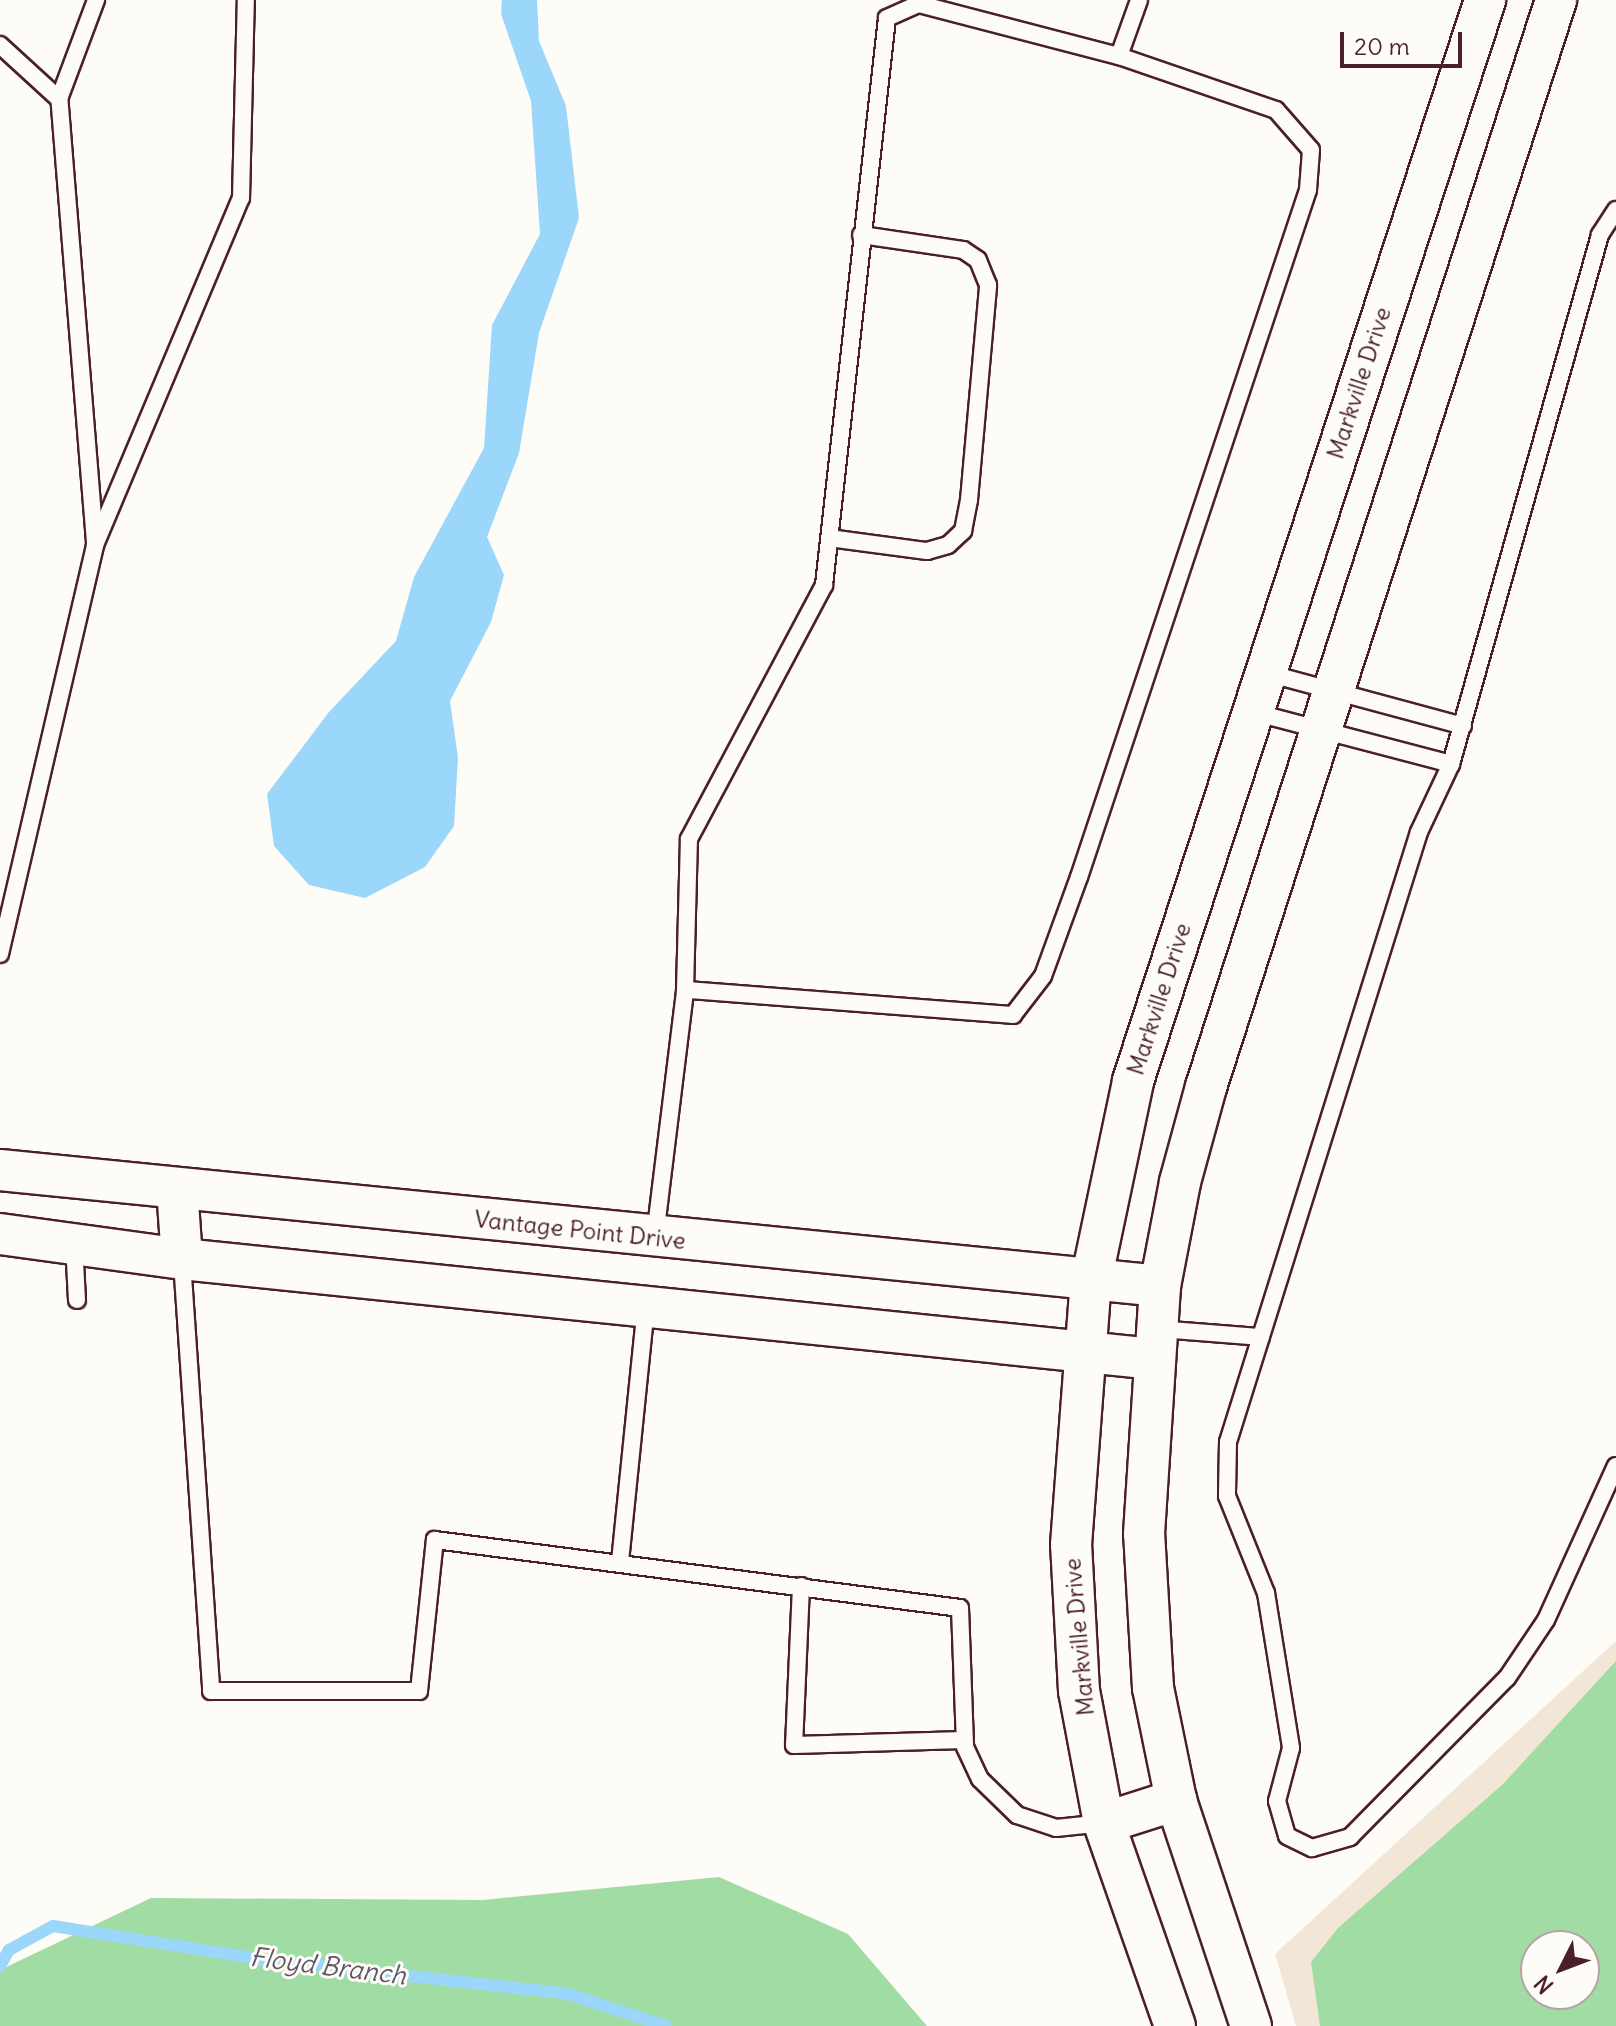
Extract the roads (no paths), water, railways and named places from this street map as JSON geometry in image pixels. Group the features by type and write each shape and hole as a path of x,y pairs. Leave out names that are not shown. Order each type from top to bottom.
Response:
{"street":[{"name":"Markville Drive","path":"1175,2026 1104,1823 1079,1691 1071,1545 1091,1281 1133,1081 1485,0"},
{"path":"1251,2026 1176,1800 1153,1688 1144,1534 1160,1286 1180,1182 1206,1087 1556,0"},
{"name":"Vantage Point Drive","path":"0,1170 655,1238 1160,1286"},
{"path":"177,1188 182,1259"},
{"path":"0,1234 74,1241 182,1259 1085,1354 1156,1344"},
{"path":"1104,1823 1176,1800"}],"lane":[{"path":"95,545 59,99 96,0"},
{"path":"0,954 95,545 241,198 246,0"},
{"path":"1119,56 1139,0"},
{"path":"655,1238 685,990 689,839 824,585 887,18 919,4 1119,56 1276,110 1311,150 1308,190 1043,976 1013,1015 685,990"},
{"path":"0,45 59,99"},
{"path":"1616,210 1600,235 1463,726 1451,764 1419,832 1228,1442 1227,1496 1266,1593 1291,1748 1277,1801 1287,1836 1312,1848 1350,1837 1507,1678 1546,1620 1616,1466"},
{"path":"829,538 927,551 948,545 963,531 969,500 988,285 983,272 978,260 963,250 861,235"},
{"path":"1264,673 1463,726"},
{"path":"1252,711 1451,764"},
{"path":"74,1241 77,1300"},
{"path":"182,1259 211,1691 419,1691 435,1540 960,1608 964,1740 980,1779 1017,1815 1056,1828 1104,1823"},
{"path":"620,1562 646,1307"},
{"path":"1156,1344 1261,1337"},
{"path":"801,1586 794,1745 964,1740"}],"water":[{"path":"502,0 537,0 539,41 566,106 579,218 539,333 519,453 487,537 504,575 491,622 450,701 458,758 454,826 425,867 365,898 309,885 274,846 267,794 329,712 396,641 414,577 484,448 492,325 540,234 531,101 501,14"}],"waterway":[{"name":"Floyd Branch","path":"0,1966 9,1950 53,1926 258,1959 568,1994 666,2026"}]}
